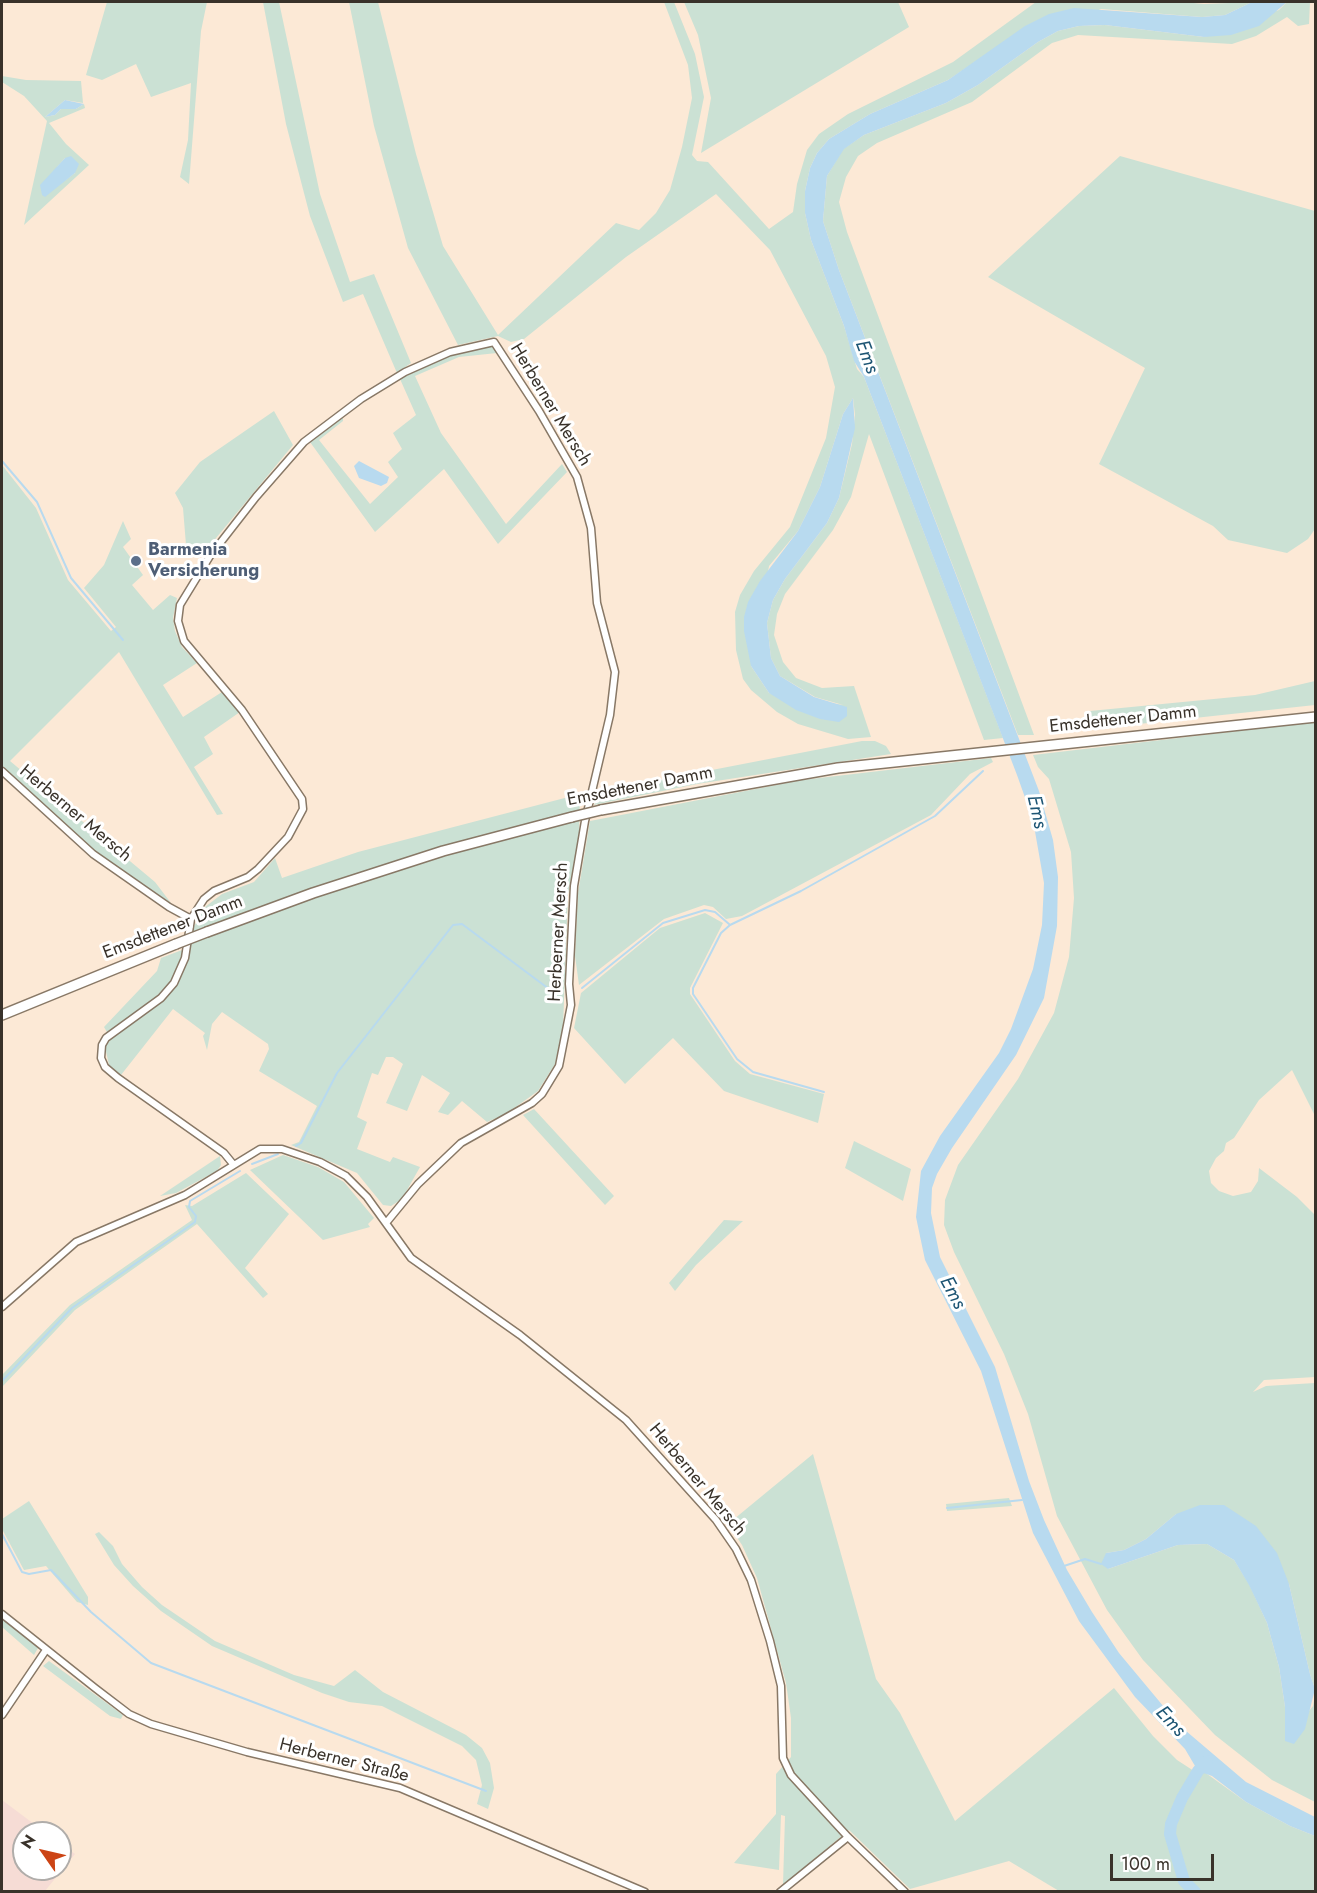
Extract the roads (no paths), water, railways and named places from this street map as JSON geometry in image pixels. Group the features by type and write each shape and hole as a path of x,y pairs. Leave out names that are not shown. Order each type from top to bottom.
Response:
{"main road":[{"name":"Emsdettener Damm","path":"2,1015 176,944 313,893 443,851 601,810 744,783 874,764 1316,717"}],"street":[{"name":"Herberner Mersch","path":"233,1164 224,1153 118,1078 105,1067 102,1058 102,1045 106,1038 161,998 174,983 185,958 191,919 204,899 214,891 241,880 258,868 288,837 303,809 302,799 242,710 184,640 178,621 180,605 187,591 250,505 304,442 361,399 405,372 450,352 494,342 539,411 576,477 591,528 597,603 615,672 610,715 585,821 574,886 569,984 571,1005 559,1066 542,1095 461,1143 418,1184 386,1223"},
{"name":"Herberner Mersch","path":"2,771 93,854 169,907 191,919"},
{"name":"Herberner Mersch","path":"2,1307 76,1242 185,1195 260,1149 272,1147 320,1162 346,1176 367,1197 411,1258 520,1335 626,1420 716,1520 736,1549 751,1580 770,1641 781,1686 783,1758 791,1775 848,1837 904,1892"},
{"name":"Herberner Straße","path":"2,1614 129,1714 150,1724 236,1750 400,1788 645,1892"},
{"path":"2,1715 46,1650"},
{"path":"780,1892 848,1837"}],"water":[{"name":"Ems","path":"1252,2 1287,2 1259,26 1231,35 1204,37 1105,25 1079,26 1058,31 1038,42 978,85 946,103 864,135 844,149 827,176 823,221 839,270 1039,791 1053,840 1058,877 1057,926 1044,998 1016,1055 952,1148 932,1188 931,1213 940,1257 995,1367 1029,1481 1044,1520 1067,1570 1092,1612 1119,1653 1179,1725 1246,1782 1315,1817 1315,1836 1290,1826 1246,1802 1212,1776 1198,1771 1185,1749 1135,1697 1079,1621 1033,1533 981,1371 925,1260 916,1217 921,1171 940,1136 999,1053 1011,1029 1033,969 1042,925 1044,883 1033,820 1017,775 864,377 854,361 844,326 811,240 805,213 805,191 810,168 817,153 829,139 870,114 948,80 1025,26 1049,14 1074,8 1202,17 1225,15"},
{"path":"65,100 84,104 76,109 61,109 55,115 45,117"},
{"path":"71,156 79,164 75,173 45,197 42,195 40,185 65,158"},
{"path":"853,398 855,428 839,498 827,523 785,579 773,600 767,623 771,658 780,676 814,697 847,707 847,716 839,722 820,719 796,710 769,693 751,666 744,631 744,617 748,602 760,581 798,531 820,487 843,414"},
{"path":"359,461 389,477 387,483 381,486 359,478 354,466"},
{"path":"1200,1505 1224,1505 1256,1526 1277,1553 1289,1584 1315,1689 1305,1729 1294,1744 1285,1741 1285,1707 1279,1667 1267,1623 1234,1560 1207,1544 1178,1545 1108,1569 1101,1564 1106,1553 1124,1550 1146,1539 1176,1514"}],"waterway":[{"path":"2,461 37,502 71,578 123,640"},
{"path":"824,1092 753,1072 737,1059 693,994 693,988 721,933 730,925 801,891 935,816 983,771"},
{"path":"582,988 663,923 705,910 715,912 729,924"},
{"path":"296,1146 301,1143 337,1073 453,925 462,924 553,992 559,994"},
{"path":"252,1164 278,1154"},
{"path":"2,1381 72,1308 195,1222 196,1216 189,1207 190,1201 240,1171"},
{"path":"947,1508 1022,1500"},
{"path":"2,1534 22,1572 29,1574 51,1570 91,1612 151,1663 486,1791"},
{"path":"1064,1566 1085,1559 1101,1564"},
{"path":"1195,1892 1184,1881 1170,1834 1171,1824 1182,1798 1198,1771 1207,1761"}],"place":[{"name":"Barmenia Versicherung","path":"136,561"}]}
